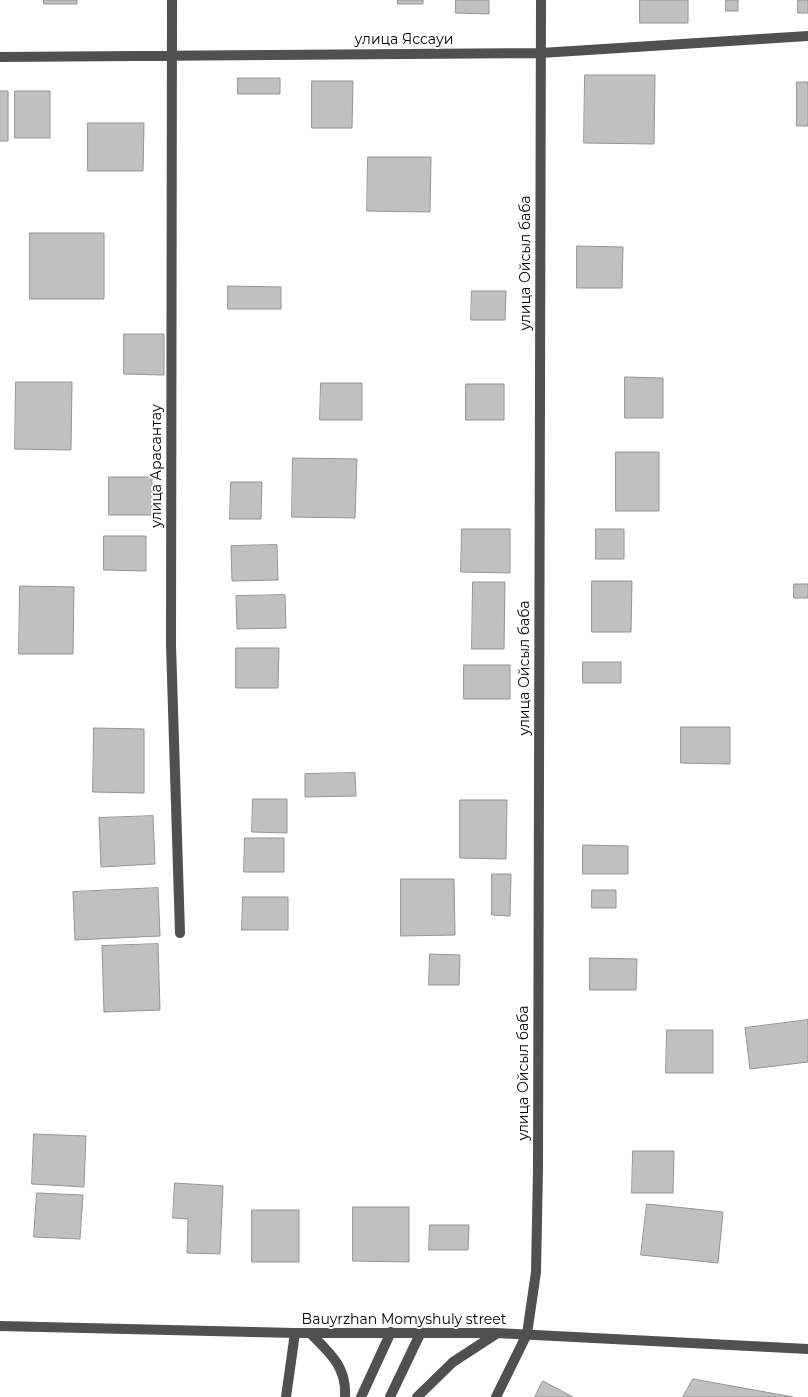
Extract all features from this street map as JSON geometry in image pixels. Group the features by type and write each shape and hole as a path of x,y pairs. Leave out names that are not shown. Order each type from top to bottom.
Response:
{"street":[{"name":"улица Арасантау","path":"172,0 171,645 180,932"},
{"name":"улица Ойсыл баба","path":"496,1397 527,1334 536,1272 538,1169 540,0"},
{"name":"улица Яссауи","path":"0,57 540,53 808,36"},
{"name":"Bauyrzhan Momyshuly street","path":"0,1326 295,1333 496,1333 808,1349"},
{"path":"360,1397 391,1332"},
{"path":"390,1397 421,1332"},
{"path":"286,1397 295,1333"},
{"path":"310,1333 329,1351 342,1368 345,1397"},
{"path":"417,1397 453,1362 496,1333"}],"building":[{"path":"44,0 77,0 77,4 44,4"},
{"path":"398,0 423,0 423,4 398,4"},
{"path":"456,0 489,0 489,14 456,13"},
{"path":"640,0 688,0 688,23 640,23"},
{"path":"726,0 738,0 738,11 726,11"},
{"path":"798,0 808,0 808,13 798,13"},
{"path":"585,75 655,75 654,144 584,143"},
{"path":"238,78 280,78 280,94 238,94"},
{"path":"312,81 353,81 352,128 312,128"},
{"path":"797,82 808,82 808,126 797,126"},
{"path":"0,91 8,91 8,141 0,141"},
{"path":"15,91 50,91 50,138 15,138"},
{"path":"88,123 144,123 143,171 88,171"},
{"path":"368,157 431,157 430,212 367,211"},
{"path":"30,233 104,233 104,299 30,299"},
{"path":"577,246 623,247 622,288 577,288"},
{"path":"228,286 281,287 281,309 228,309"},
{"path":"472,291 506,291 505,320 471,320"},
{"path":"124,334 164,334 164,375 124,374"},
{"path":"625,377 663,378 663,418 625,418"},
{"path":"16,382 72,382 71,450 15,449"},
{"path":"321,383 362,383 362,420 320,420"},
{"path":"466,384 504,384 504,420 466,420"},
{"path":"616,452 659,452 659,511 616,511"},
{"path":"293,458 357,459 355,518 292,517"},
{"path":"109,477 152,477 152,515 109,515"},
{"path":"231,482 262,482 261,519 230,519"},
{"path":"462,529 510,529 510,573 461,572"},
{"path":"596,529 624,529 624,559 596,559"},
{"path":"104,536 146,536 146,571 104,570"},
{"path":"277,545 278,580 232,581 231,546"},
{"path":"592,581 632,581 631,632 592,632"},
{"path":"473,582 505,582 504,649 472,649"},
{"path":"794,584 808,584 808,598 794,598"},
{"path":"20,586 74,587 73,654 19,654"},
{"path":"285,595 286,628 237,629 236,596"},
{"path":"236,648 279,648 278,688 236,688"},
{"path":"583,662 621,662 621,683 583,683"},
{"path":"464,665 510,665 510,699 464,699"},
{"path":"681,727 730,727 730,764 681,763"},
{"path":"94,728 144,729 144,793 93,792"},
{"path":"355,773 356,796 305,797 305,774"},
{"path":"253,799 287,799 287,833 252,832"},
{"path":"460,800 507,800 506,859 460,858"},
{"path":"153,816 155,864 101,867 99,818"},
{"path":"245,838 284,838 284,872 244,872"},
{"path":"583,845 628,846 628,874 583,874"},
{"path":"492,874 511,874 510,916 492,915"},
{"path":"401,879 454,879 455,935 401,936"},
{"path":"158,888 160,936 75,940 73,892"},
{"path":"592,890 616,890 616,908 592,908"},
{"path":"243,897 288,897 288,930 242,930"},
{"path":"158,944 160,1010 104,1012 102,946"},
{"path":"430,954 460,955 459,985 429,985"},
{"path":"590,958 637,959 636,990 590,990"},
{"path":"808,1020 808,1062 750,1069 745,1028"},
{"path":"667,1030 713,1030 713,1073 666,1073"},
{"path":"34,1134 86,1136 84,1187 32,1184"},
{"path":"633,1151 674,1151 673,1193 632,1193"},
{"path":"175,1183 223,1186 220,1254 187,1253 188,1219 173,1218"},
{"path":"37,1193 83,1195 80,1239 34,1237"},
{"path":"647,1204 723,1212 718,1263 641,1255"},
{"path":"353,1207 409,1207 409,1262 353,1261"},
{"path":"252,1210 299,1210 299,1262 252,1262"},
{"path":"430,1225 469,1225 468,1250 429,1250"},
{"path":"693,1379 793,1397 683,1397"},
{"path":"543,1381 573,1397 535,1397"}]}
